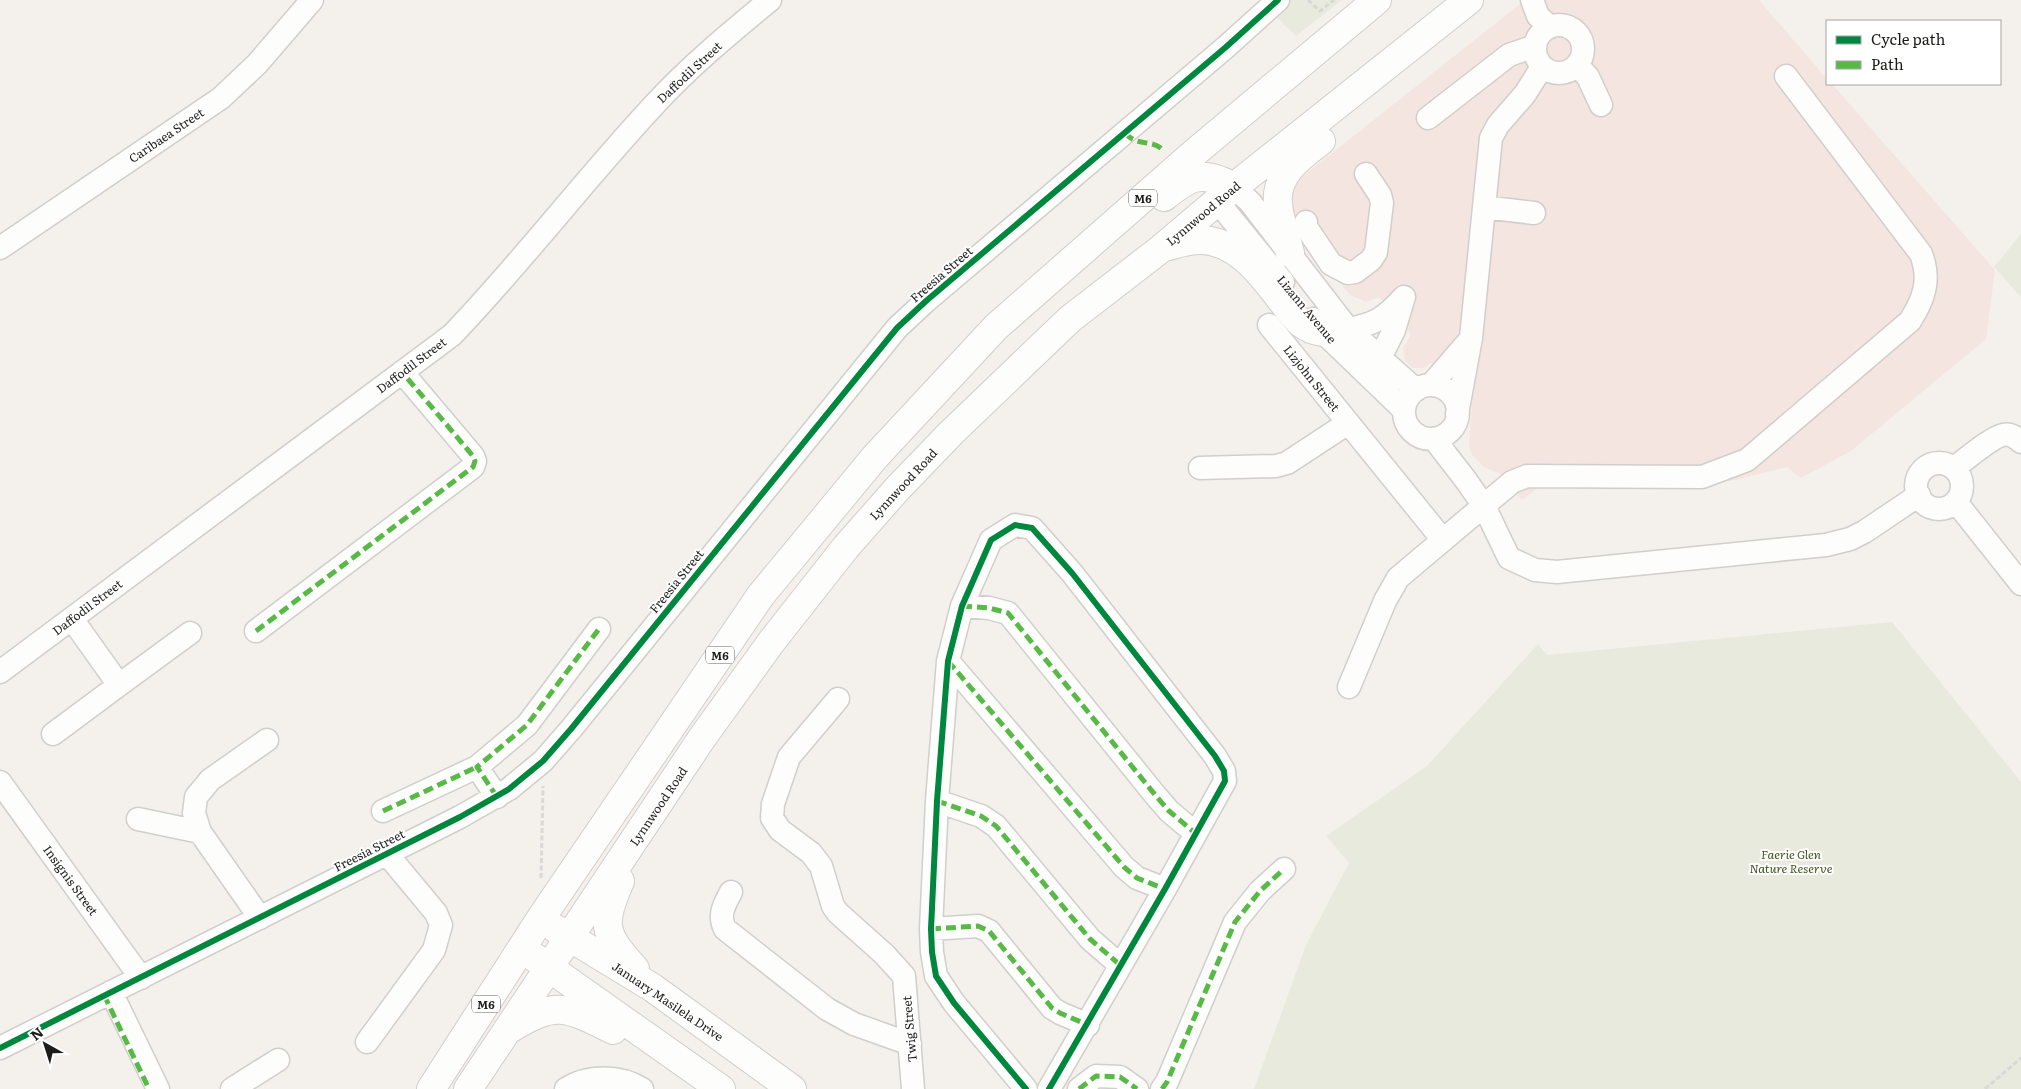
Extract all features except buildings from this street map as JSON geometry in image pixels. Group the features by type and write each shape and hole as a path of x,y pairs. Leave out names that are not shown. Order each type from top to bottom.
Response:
{"main road":[{"name":"M6","path":"431,1089 541,918 761,595 875,457 996,327 1193,154 1377,0"},
{"name":"Lynnwood Road","path":"468,1089 504,1032 570,937 702,738 772,641 846,548 898,488 951,433 1070,319 1162,248 1226,194 1469,0"},
{"path":"1290,253 1278,203 1282,178 1296,161 1394,78 1441,22"},
{"path":"1226,194 1202,177 1200,163 1202,152 1234,120"},
{"path":"921,409 1158,201 1184,181 1202,177"},
{"path":"1162,248 1199,240 1215,242 1234,251 1249,263 1298,321 1310,330 1335,330"},
{"path":"653,988 614,946 609,934 608,922 609,908 656,808"},
{"name":"January Masilela Drive","path":"541,918 653,988 792,1089"},
{"path":"523,946 548,967 721,1089"},
{"path":"504,1032 531,1016 553,1009 577,1012 682,1063"}],"street":[{"name":"Caribaea Street","path":"0,248 221,98 257,64 312,0"},
{"name":"Daffodil Street","path":"0,672 452,335 494,291 655,104 696,63 770,0"},
{"path":"1532,0 1538,16 1550,27"},
{"name":"Freesia Street","path":"0,1048 387,854 509,789 543,761 571,729 897,328 926,300 1182,84 1275,1"},
{"path":"1428,118 1509,55 1538,56 1554,74 1562,74 1578,66 1583,55 1584,46 1578,33 1564,25 1550,27 1539,36 1538,56 1525,94 1498,125 1491,138 1471,338 1456,418 1450,430 1443,436 1434,439 1424,438 1416,434 1409,428 1405,419 1404,410 1410,395 1424,387 1471,338"},
{"path":"1578,66 1588,77 1601,105"},
{"path":"1349,687 1392,586 1398,578 1512,482 1527,476 1702,477 1728,468 1747,460 1910,321 1924,292 1926,271 1921,254 1786,76"},
{"path":"1306,222 1306,227 1331,264 1348,273 1352,273 1371,260 1376,252 1382,203 1380,194 1366,174"},
{"name":"Lizann Avenue","path":"1226,194 1250,202 1290,253 1335,330 1424,387"},
{"name":"Lizann Avenue","path":"1226,194 1335,330 1404,410"},
{"path":"1484,207 1534,213"},
{"path":"1335,330 1365,326 1387,316 1404,297 1394,330 1380,358"},
{"name":"Lizjohn Street","path":"1200,468 1276,466 1287,463 1348,423 1269,325"},
{"path":"256,631 473,467 473,456 402,372"},
{"path":"1424,387 1445,389 1457,407 1456,418 1466,478"},
{"path":"1348,423 1444,540"},
{"path":"1954,468 1993,440 2004,435 2013,436 2021,442"},
{"path":"1434,439 1466,478 1484,506 1509,558 1536,570 1557,572 1826,545 1850,539 1864,532 1919,495"},
{"path":"1940,463 1954,468 1962,481 1962,488 1956,502 1943,508 1928,506 1919,495 1917,488 1918,480 1926,468 1940,463"},
{"path":"1956,502 2021,584"},
{"path":"1026,1089 954,1003 936,976 931,929 937,801 948,661 962,606 991,540 1015,525 1032,528 1072,573 1216,756 1224,771 1225,781 1088,1025 1049,1089"},
{"path":"962,606 989,608 1008,613 1156,796 1195,833"},
{"path":"72,619 119,685"},
{"path":"382,811 478,766 527,725 599,629"},
{"path":"53,734 190,633"},
{"path":"948,661 1124,867 1138,878 1165,889"},
{"name":"Twig Street","path":"838,699 789,757 773,804 772,818 780,830 811,853 821,866 833,906 838,913 900,971 906,983 913,1089"},
{"path":"260,918 200,832 194,813 196,797 210,780 267,740"},
{"path":"478,766 497,797"},
{"name":"Insignis Street","path":"0,782 141,978"},
{"path":"937,801 980,816 996,826 1090,939 1120,965"},
{"path":"138,819 200,832"},
{"path":"367,1042 434,950 441,925 436,913 387,854"},
{"path":"1162,1089 1167,1082 1235,922 1260,891 1284,869"},
{"path":"731,892 722,908 721,920 725,929 827,1009 854,1024 910,1044"},
{"path":"931,929 978,926 989,931 1052,1008 1088,1025"},
{"path":"107,994 149,1089"},
{"path":"107,994 158,1089"},
{"path":"476,1089 488,1058"},
{"path":"232,1089 278,1060"},
{"path":"1079,1089 1096,1076 1120,1078 1137,1089"},
{"path":"566,1089 573,1084 596,1078 615,1080 642,1089"}],"path":[{"path":"1308,0 1320,11 1334,0"},
{"path":"541,879 543,761"},
{"path":"1985,1089 2021,1058"}],"shaded area":[{"path":"1525,0 1759,0 1826,78 1826,85 1833,85 1995,270 1986,339 1851,451 1801,478 1787,467 1703,486 1539,487 1522,500 1499,473 1485,468 1472,455 1469,445 1472,402 1431,363 1424,368 1413,368 1405,361 1403,348 1411,334 1379,297 1366,302 1350,295 1335,277 1290,207 1293,184"}],"green space":[{"path":"1290,0 1342,0 1296,36 1276,17"},
{"path":"2021,234 2021,297 1994,267"},
{"name":"Faerie Glen Nature Reserve","path":"1892,622 2021,782 2021,1089 1254,1089 1306,945 1349,863 1326,836 1427,766 1538,644 1547,655"}],"marked path":[{"path":"1125,133 1130,138 1155,145 1164,151"},
{"path":"256,631 473,467 475,461 473,456 402,372"},
{"path":"962,606 989,608 1008,613 1156,796 1169,811 1195,833"},
{"path":"497,797 477,767 527,725 599,629"},
{"path":"948,661 1124,867 1137,878 1165,889"},
{"path":"383,811 477,767"},
{"path":"937,801 981,816 996,826 1090,939 1120,965"},
{"path":"1162,1089 1167,1082 1235,922 1260,891 1284,869"},
{"path":"931,929 978,926 989,931 1052,1008 1088,1025"},
{"path":"104,995 149,1089"},
{"path":"1079,1089 1096,1076 1120,1077 1137,1089"}],"cycle path":[{"path":"0,1048 460,817 509,789 543,761 571,729 897,328 926,301 1226,47 1278,0"},
{"path":"1026,1089 954,1003 936,976 931,929 937,801 948,661 962,606 991,540 1015,525 1032,528 1072,573 1215,756 1224,771 1225,781 1049,1089"}]}
